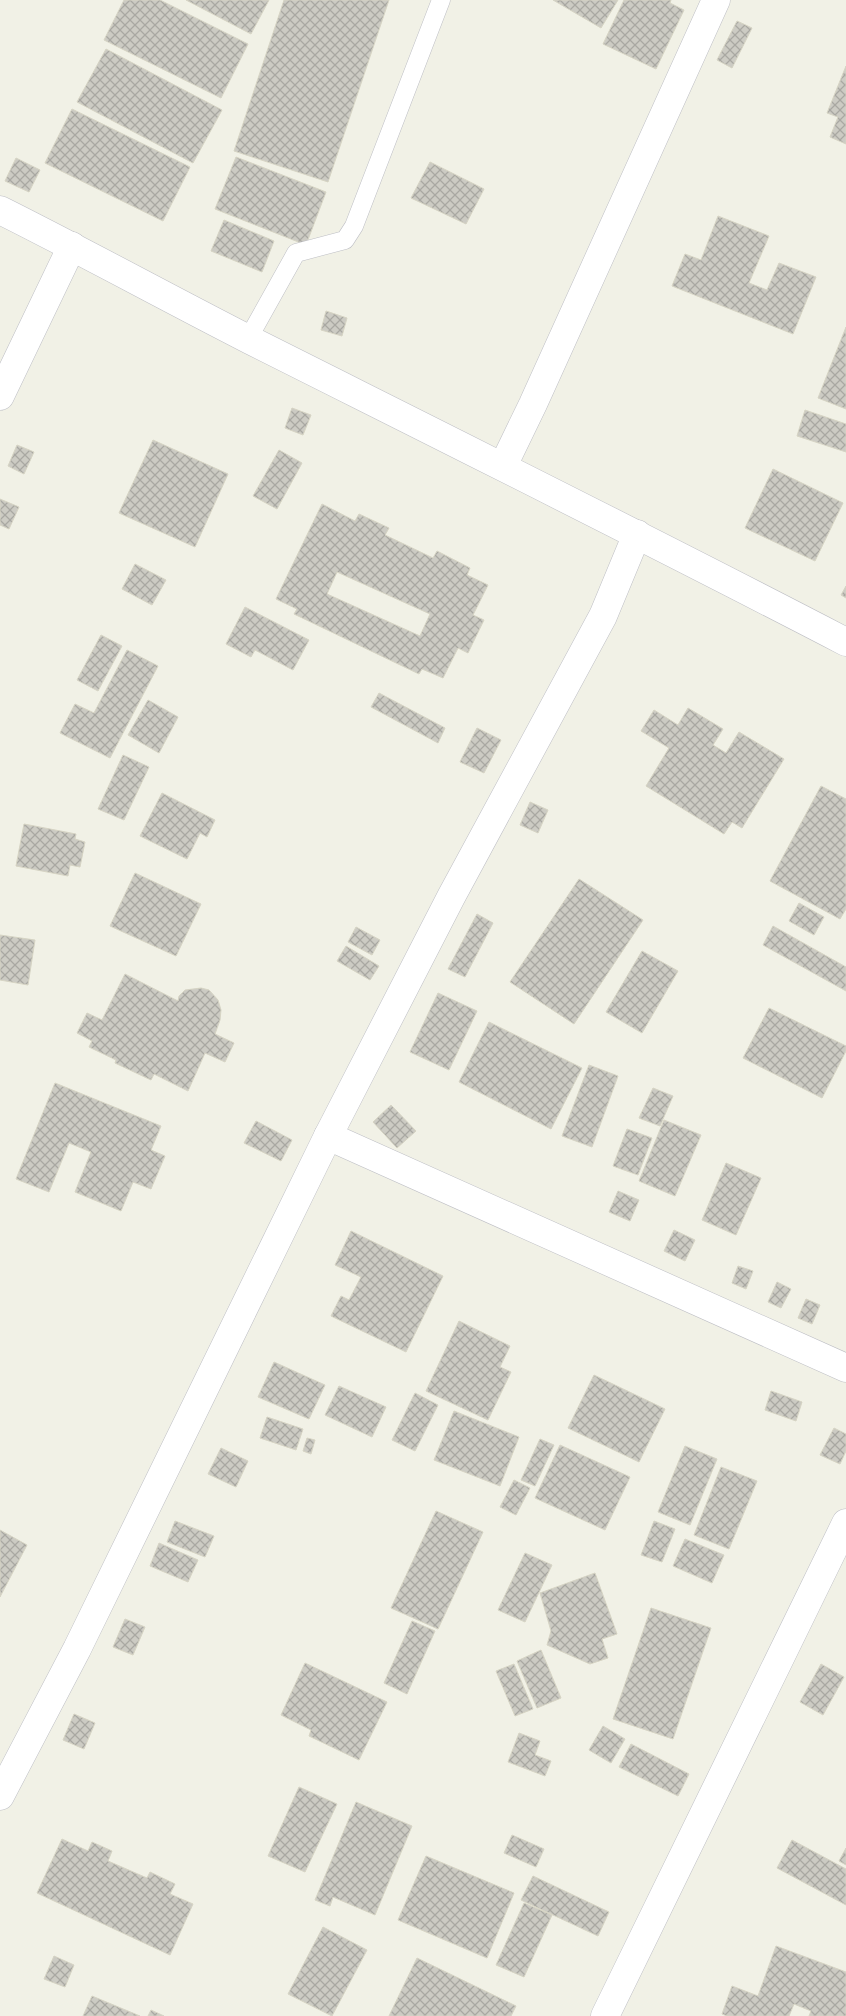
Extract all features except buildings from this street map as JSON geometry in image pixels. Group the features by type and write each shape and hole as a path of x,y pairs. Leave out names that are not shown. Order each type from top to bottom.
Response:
{"street":[{"path":"503,466 533,404 716,0"},
{"path":"0,210 846,642"},
{"path":"0,396 72,246"},
{"path":"0,1796 77,1649 328,1136 451,897 603,616 637,534"},
{"path":"328,1136 846,1368"},
{"path":"604,2016 846,1523"}],"lane":[{"path":"248,338 296,254 345,240 354,226 441,0"}]}
